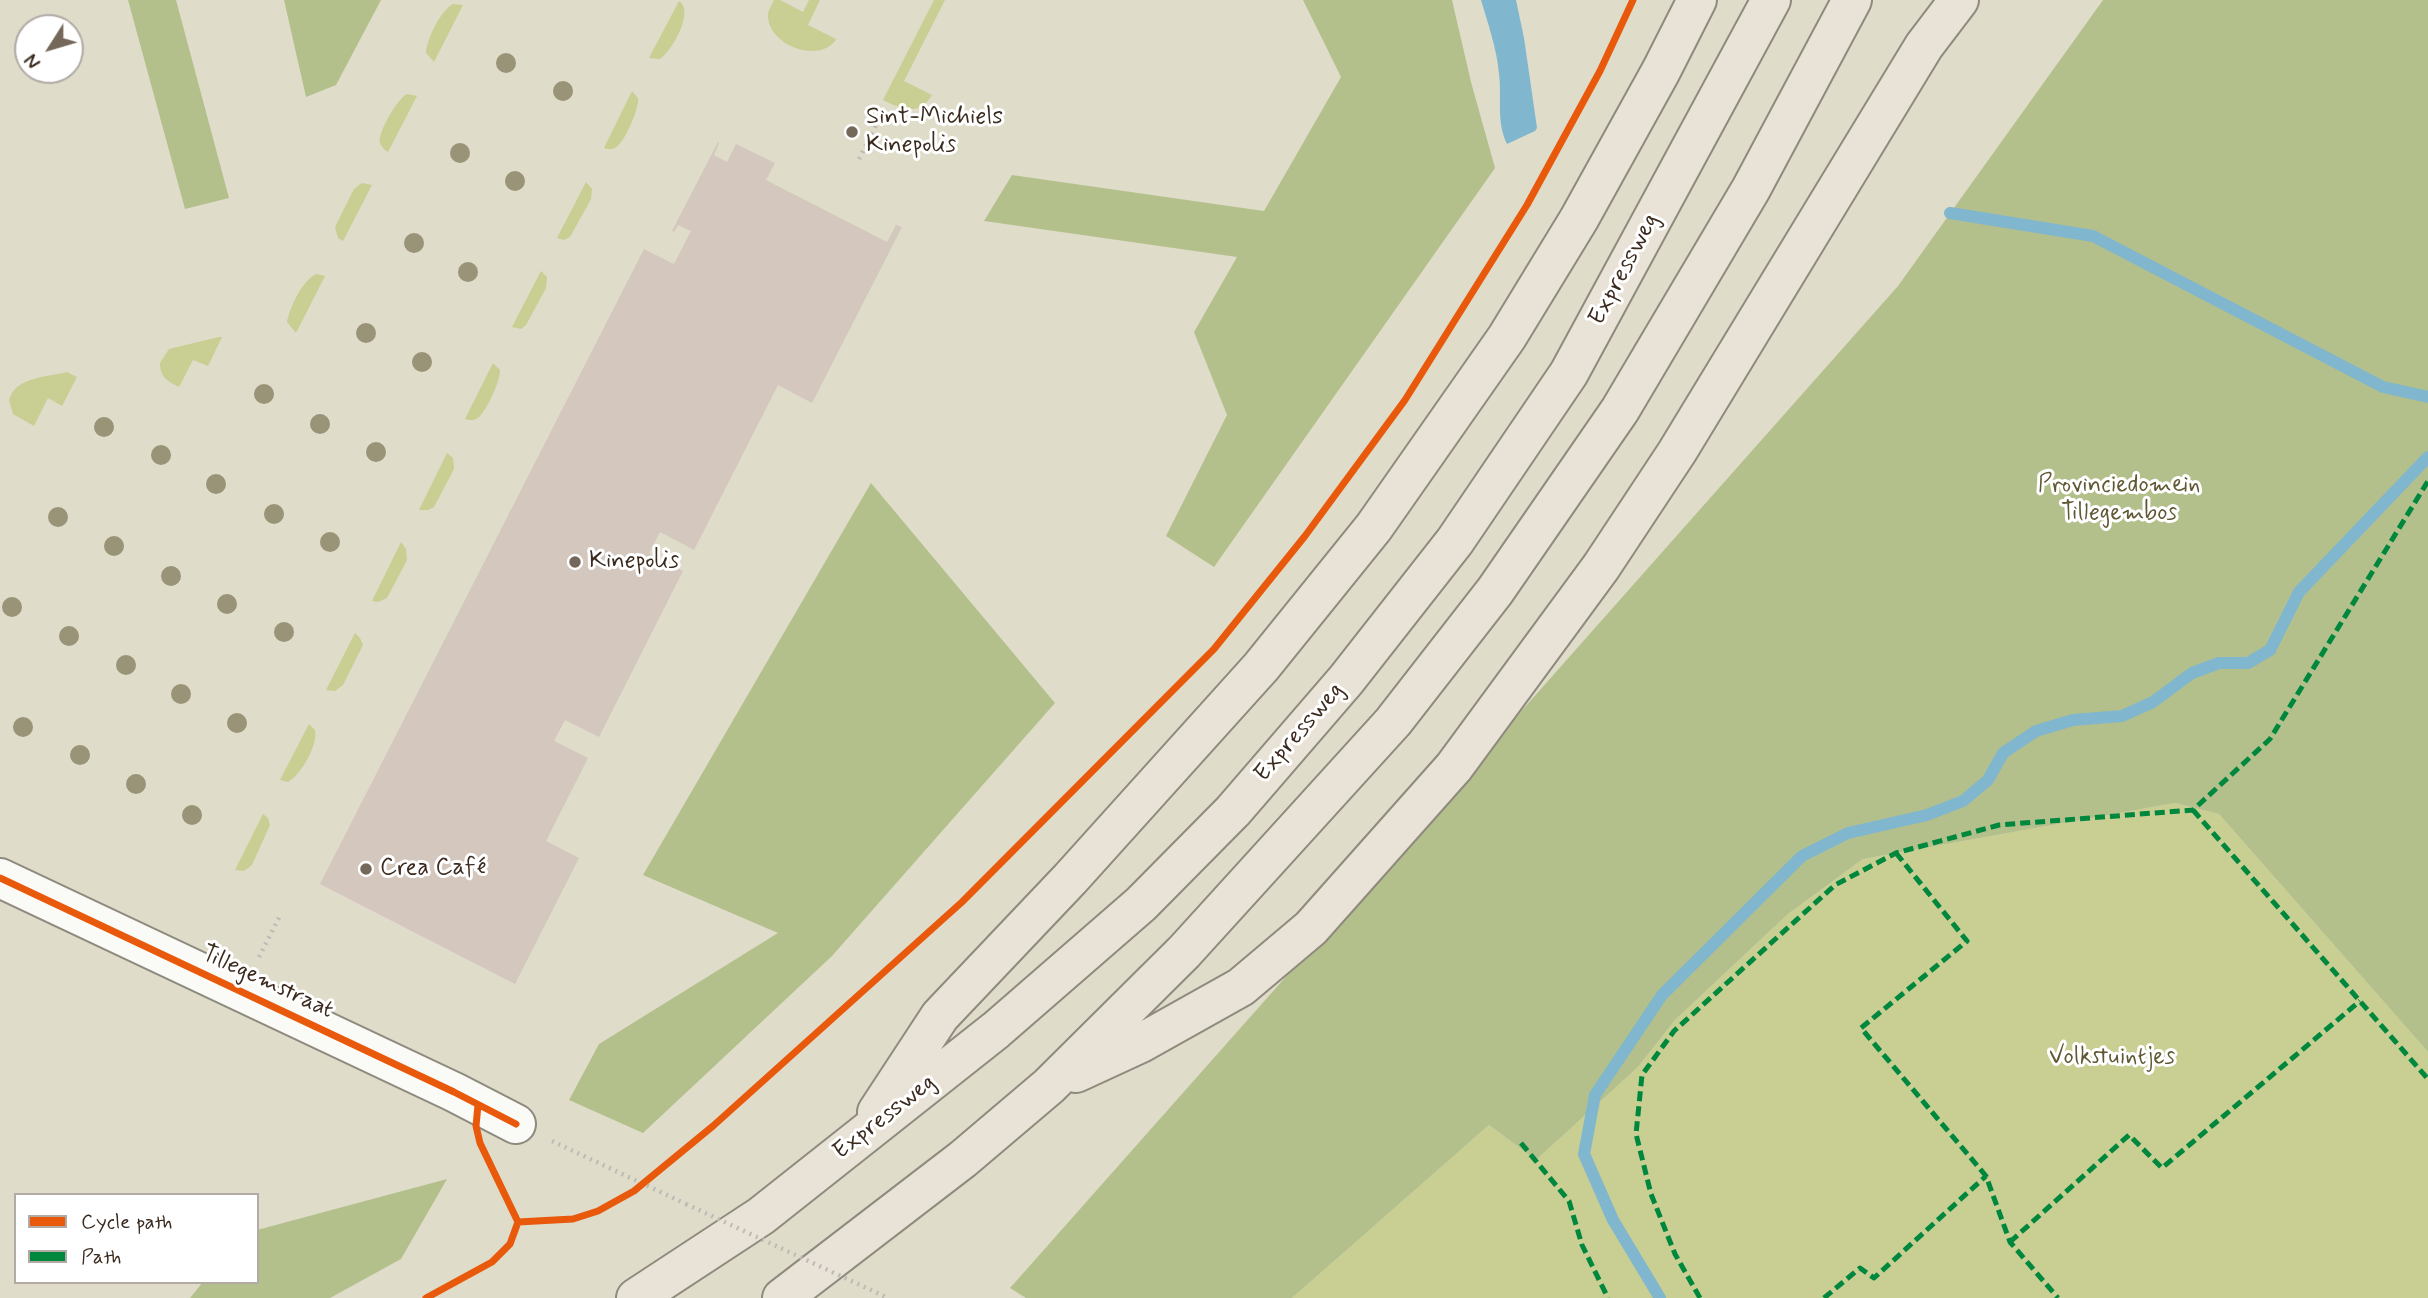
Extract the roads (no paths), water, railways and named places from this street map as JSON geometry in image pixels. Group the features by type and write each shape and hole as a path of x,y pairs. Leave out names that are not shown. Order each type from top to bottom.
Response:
{"highway":[{"path":"859,1140 940,1016 1052,898 1261,667 1374,527 1507,337 1579,219 1661,72 1697,0"},
{"name":"Expressweg","path":"636,1298 761,1216 996,1030 1141,904 1233,811 1346,680 1455,541 1569,373 1771,0"},
{"path":"782,1298 963,1159 1049,1086 1184,952 1393,722 1495,592 1627,398 1751,189 1852,0"},
{"path":"1049,1086 1141,1043 1241,987 1311,928 1454,767 1601,567 1677,452 1924,46 1959,0"}],"street":[{"name":"Tillegemstraat","path":"0,878 454,1092 516,1124"}],"water":[{"path":"1481,0 1516,0 1524,38 1537,128 1507,144 1500,118 1500,83 1496,55"}],"waterway":[{"path":"1950,213 2093,236 2383,387 2428,397"},
{"path":"1660,1298 1613,1220 1584,1154 1595,1095 1662,995 1802,856 1848,833 1927,815 1963,801 1988,780 2003,753 2036,731 2073,720 2122,716 2153,702 2192,673 2219,663 2248,663 2270,650 2299,592 2428,457"}],"place":[{"name":"Sint-Michiels Kinepolis","path":"852,132"},
{"name":"Kinepolis","path":"575,562"},
{"name":"Crea Café","path":"366,869"}],"park label":[{"name":"Provinciedomein Tillegembos","path":"2119,500"},
{"name":"Volkstuintjes","path":"2112,1058"}]}
